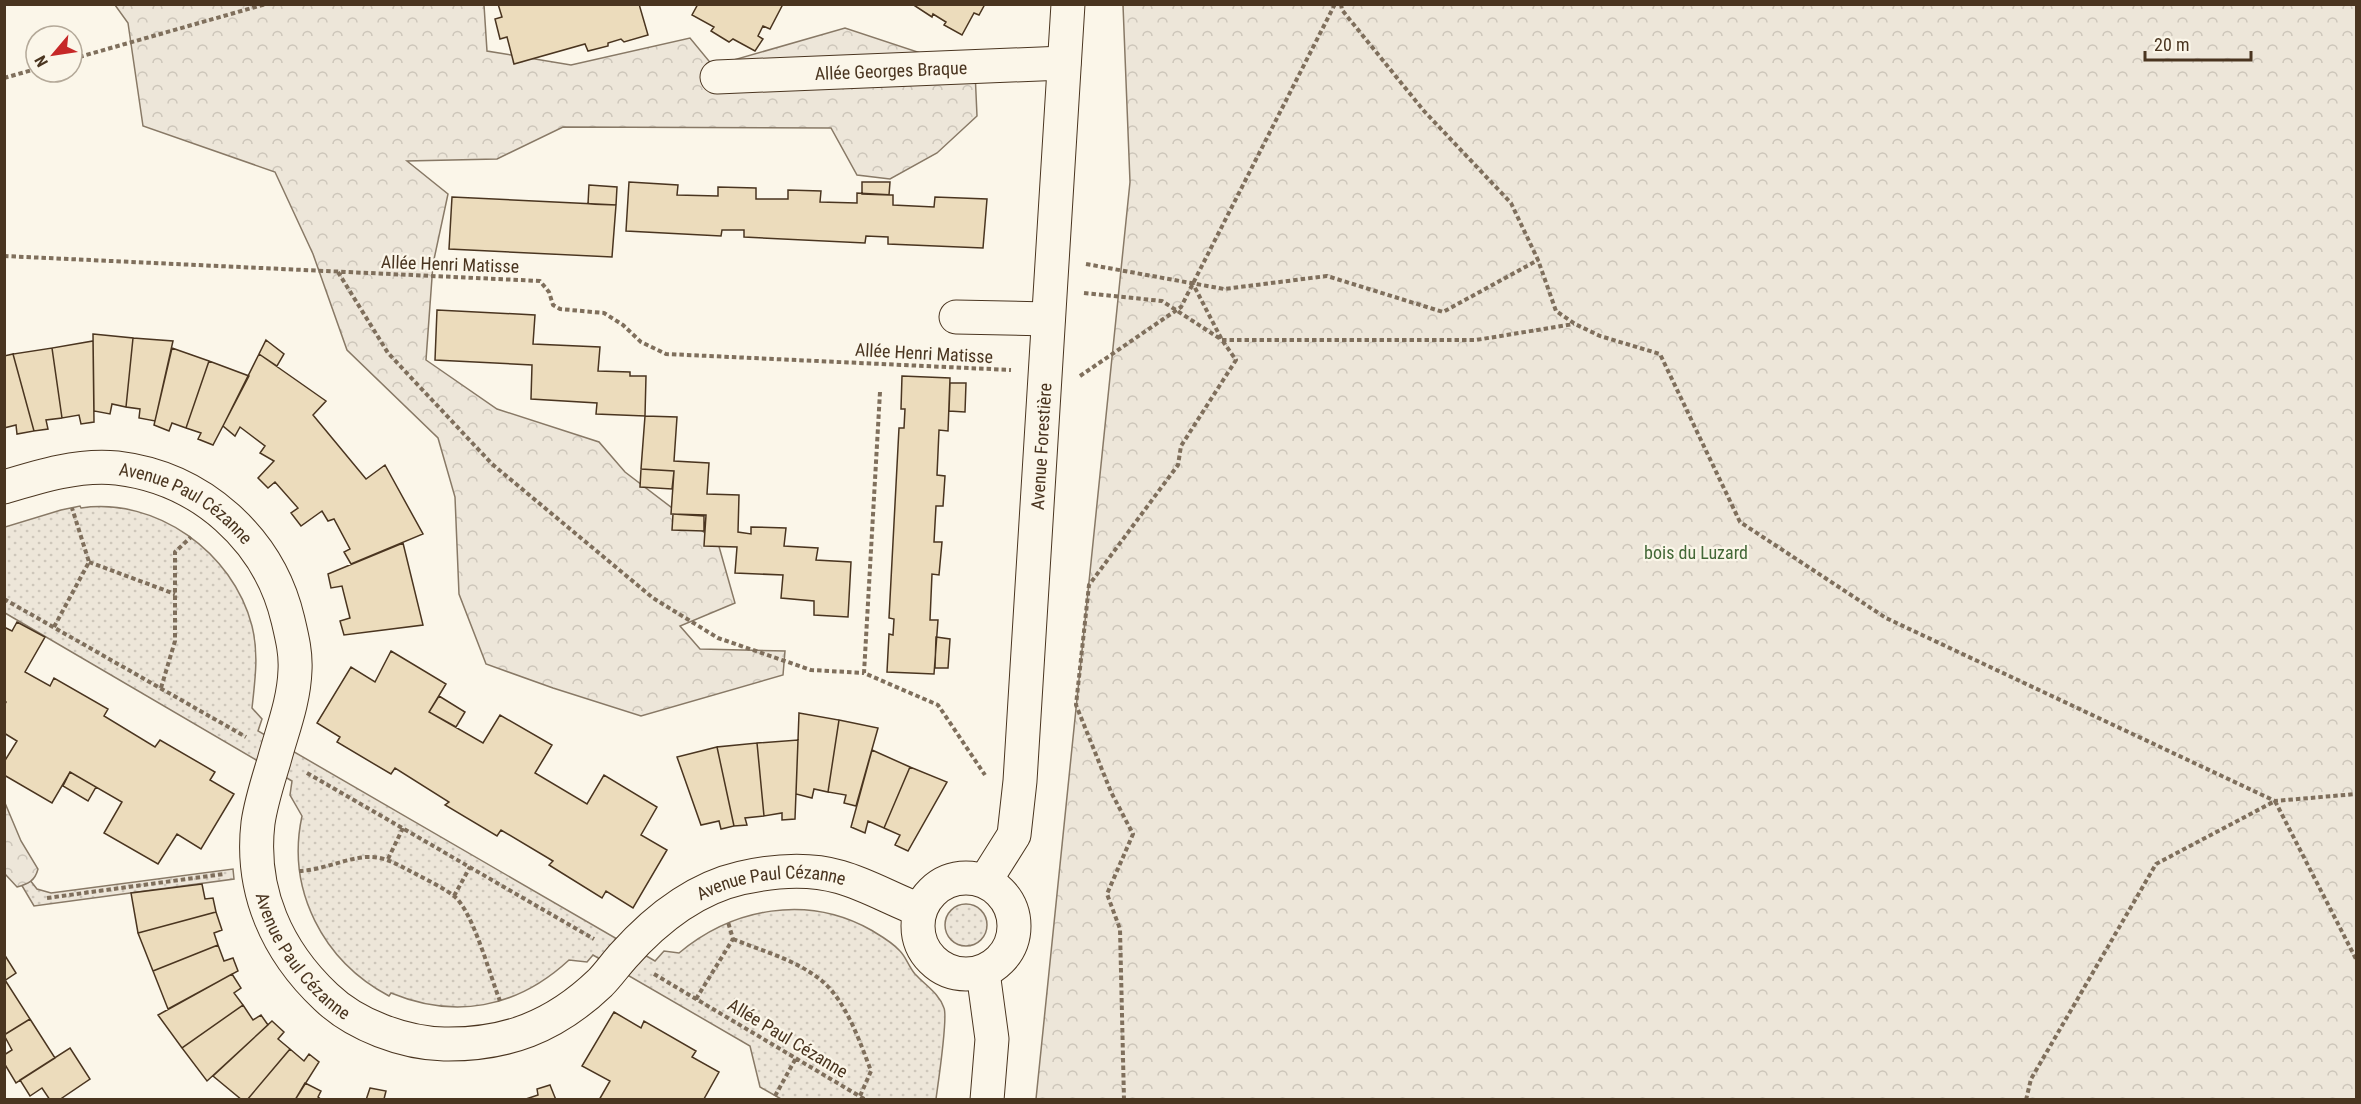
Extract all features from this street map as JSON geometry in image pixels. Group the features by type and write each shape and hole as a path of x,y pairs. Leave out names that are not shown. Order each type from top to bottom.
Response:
{"street":[{"name":"Avenue Forestière","path":"985,880 1014,835 1020,781 1068,4"},
{"name":"Allée Georges Braque","path":"717,77 1064,63"},
{"path":"956,317 1050,288"},
{"name":"Avenue Paul Cézanne","path":"4,487 76,469 115,468 160,477 188,490 228,517 263,558 276,582 286,611 294,647 295,672 291,701 260,811 257,839 260,883 273,925 284,948 305,976 346,1013 377,1028 429,1044 480,1044 507,1039 531,1030 557,1017 584,998 651,927 678,904 705,890 739,878 808,871 840,877 920,910"},
{"path":"970,877 985,880 999,890 1010,903 1015,918 1014,935 1008,951 998,963 984,972 968,975 953,973 939,966 927,956 920,942 918,926 920,910 927,897 939,885 953,878 970,877"},
{"path":"984,972 992,1039 987,1100"}],"path":[{"path":"84,56 266,4"},
{"path":"1043,387 1181,307 1335,4"},
{"path":"1341,4 1342,10 1424,111 1511,203 1538,260 1556,311 1575,324 1600,336 1660,354 1740,522 1886,618 2275,801 2356,959"},
{"path":"4,78 24,72"},
{"name":"Allée Henri Matisse","path":"4,256 540,281 549,292 553,305 560,309 604,313 623,325 641,342 666,354 1043,387"},
{"path":"1050,288 1193,284 1224,289 1327,276 1443,312 1538,260"},
{"path":"338,272 388,353 492,464 653,598 718,638 811,670 864,673 938,705 987,778 1020,781"},
{"path":"1124,1100 1120,928 1107,894 1133,834 1111,792 1076,705 1089,585 1178,465 1181,446 1236,360 1222,340 1193,284"},
{"path":"1050,288 1162,301 1222,340 1476,340 1575,324"},
{"path":"864,673 880,392"},
{"path":"54,627 89,562 72,508"},
{"path":"161,688 175,641 175,552 191,537"},
{"path":"89,562 175,594"},
{"path":"2026,1100 2031,1079 2156,864 2275,801 2356,794"},
{"path":"388,859 403,828"},
{"path":"299,871 316,871 342,862 368,857 388,859 454,896 463,905 470,920 500,1001"},
{"path":"454,896 470,867"},
{"path":"47,898 220,874"},
{"path":"561,920 596,940"},
{"path":"728,922 733,939 793,963 822,981 842,1007 856,1032 871,1071 860,1096"},
{"name":"Allée Paul Cézanne","path":"733,939 696,999 866,1100"},
{"path":"775,1096 796,1058"}],"green space":[{"path":"115,5 484,5 487,51 571,65 690,38 713,66 845,28 975,71 977,116 937,153 890,179 857,175 831,128 563,127 497,159 407,161 448,194 433,264 426,360 497,409 599,442 625,472 718,543 735,603 680,626 700,649 785,651 783,675 641,716 486,664 459,594 455,497 438,438 347,350 313,254 275,172 143,126 128,23"},
{"name":"bois du Luzard","path":"1123,5 2356,5 2356,1099 1036,1099 1130,182"},
{"path":"80,506 81,508 109,507 137,511 163,521 188,535 209,553 228,575 242,599 254,636 256,667 252,708 262,719 258,731 655,961 664,951 679,953 723,925 747,916 771,911 822,912 847,919 886,939 902,953 913,971 935,994 944,1008 944,1037 936,1099 781,1099 760,1087 750,1046 593,955 587,962 569,960 549,977 528,989 506,999 484,1005 438,1006 391,993 389,996 366,981 345,964 328,943 315,921 305,896 298,844 302,816 290,795 292,781 5,613 5,527"},
{"path":"5,803 21,841 38,869 30,881 17,887 5,874"},
{"path":"5,857 26,875 37,889 51,893 233,869 234,879 34,906"},
{"path":"966,904 974,905 981,910 986,917 986,933 981,940 974,945 966,946 958,945 951,940 946,933 945,925 946,917 951,910 958,905"}],"building":[{"path":"498,4 639,4 648,35 624,42 621,39 608,43 608,46 588,51 585,44 514,64 507,37 500,39 495,19 502,17"},
{"path":"698,4 783,4 770,29 763,26 758,36 763,39 755,51 733,39 729,42 711,31 714,27 692,15"},
{"path":"912,4 985,4 979,15 974,13 962,35 944,25 946,22 933,14 932,17"},
{"path":"629,182 678,185 677,195 718,196 718,187 756,188 756,199 788,199 788,190 821,191 820,202 857,203 857,193 893,195 893,205 934,207 935,197 987,199 983,248 888,244 888,237 866,236 865,243 744,237 744,230 722,230 721,236 626,231"},
{"path":"862,182 890,182 889,195 862,194"},
{"path":"589,185 617,187 616,205 588,204"},
{"path":"452,197 616,205 612,257 449,249"},
{"path":"437,310 535,315 533,344 600,347 598,371 630,372 630,376 646,376 645,416 596,414 597,403 531,399 532,365 435,360"},
{"path":"93,334 133,338 126,407 112,404 110,414 94,411"},
{"path":"133,338 173,341 155,421 139,418 140,409 126,407"},
{"path":"266,340 284,354 277,366 259,354"},
{"path":"93,341 94,422 81,424 79,415 62,418 52,348"},
{"path":"52,348 62,418 46,420 48,429 34,431 13,354"},
{"path":"172,348 209,361 186,428 172,423 169,431 154,425"},
{"path":"13,354 34,431 17,434 16,425 4,428 4,356"},
{"path":"259,354 326,401 313,415 366,479 385,465 423,534 351,564 344,552 350,549 334,519 328,521 322,511 301,526 291,513 298,508 275,482 268,488 258,478 274,461 260,453 265,446 240,427 235,436 223,426"},
{"path":"209,361 249,376 213,445 198,439 201,433 186,428"},
{"path":"902,376 950,378 948,431 939,430 937,475 945,476 943,506 936,506 934,542 942,542 939,575 932,574 930,620 938,620 934,674 887,672 889,634 893,635 894,619 889,618 899,428 904,428 905,409 901,409"},
{"path":"950,383 966,383 965,412 949,411"},
{"path":"645,416 677,417 674,461 709,463 707,494 739,495 738,532 751,534 751,527 786,528 784,546 818,548 816,560 851,562 848,617 814,615 814,601 781,598 783,575 735,573 737,547 704,546 706,515 671,514 674,471 641,469"},
{"path":"641,469 674,471 672,489 640,487"},
{"path":"673,514 704,516 704,531 672,530"},
{"path":"403,543 423,625 344,635 340,621 350,618 342,586 331,588 328,574"},
{"path":"17,622 45,637 25,672 50,686 54,678 108,709 104,716 155,747 160,740 215,772 210,780 234,794 201,849 177,834 158,864 104,833 122,802 70,772 52,803 4,775 4,762 17,741 4,733 6,702 4,701 4,627 12,631"},
{"path":"936,637 950,639 948,668 935,668"},
{"path":"391,651 446,684 429,712 483,743 500,715 552,745 535,773 587,804 604,775 657,807 641,835 667,850 633,908 606,891 602,898 549,865 553,861 501,830 497,836 445,805 449,802 395,768 391,774 337,742 340,737 317,723 351,667 375,682"},
{"path":"439,696 465,712 456,727 429,712"},
{"path":"799,713 839,720 828,792 814,789 812,798 796,794"},
{"path":"839,720 878,728 856,806 844,803 846,795 828,792"},
{"path":"798,740 795,819 782,820 782,813 764,816 757,743"},
{"path":"757,743 764,816 745,818 747,825 734,826 717,747"},
{"path":"717,747 734,826 721,829 719,821 701,825 677,757"},
{"path":"872,750 910,767 884,828 868,821 865,833 851,827"},
{"path":"910,767 947,782 908,851 895,845 900,835 884,828"},
{"path":"70,772 96,787 88,801 63,786"},
{"path":"202,884 205,899 213,898 216,912 138,933 131,893"},
{"path":"216,912 222,930 214,933 218,945 153,971 138,933"},
{"path":"218,945 224,961 233,958 238,971 168,1009 153,971"},
{"path":"4,954 16,973 4,981"},
{"path":"232,974 241,988 234,993 243,1005 182,1048 158,1015"},
{"path":"4,981 30,1019 4,1035"},
{"path":"243,1005 253,1020 261,1015 268,1025 207,1081 182,1048"},
{"path":"614,1012 641,1028 644,1021 696,1051 692,1057 719,1072 704,1099 706,1100 599,1100 610,1081 582,1066"},
{"path":"30,1019 55,1058 16,1083 4,1063 4,1055 12,1050 4,1035"},
{"path":"272,1021 284,1032 278,1039 290,1049 247,1100 242,1100 213,1076"},
{"path":"70,1048 90,1079 59,1100 50,1100 42,1088 30,1096 20,1080"},
{"path":"290,1049 304,1061 309,1054 319,1062 295,1100 247,1100"},
{"path":"305,1083 321,1091 318,1097 322,1100 295,1100"},
{"path":"550,1085 556,1100 523,1100 538,1095 537,1089"},
{"path":"370,1088 386,1091 384,1099 387,1100 366,1100"}]}
